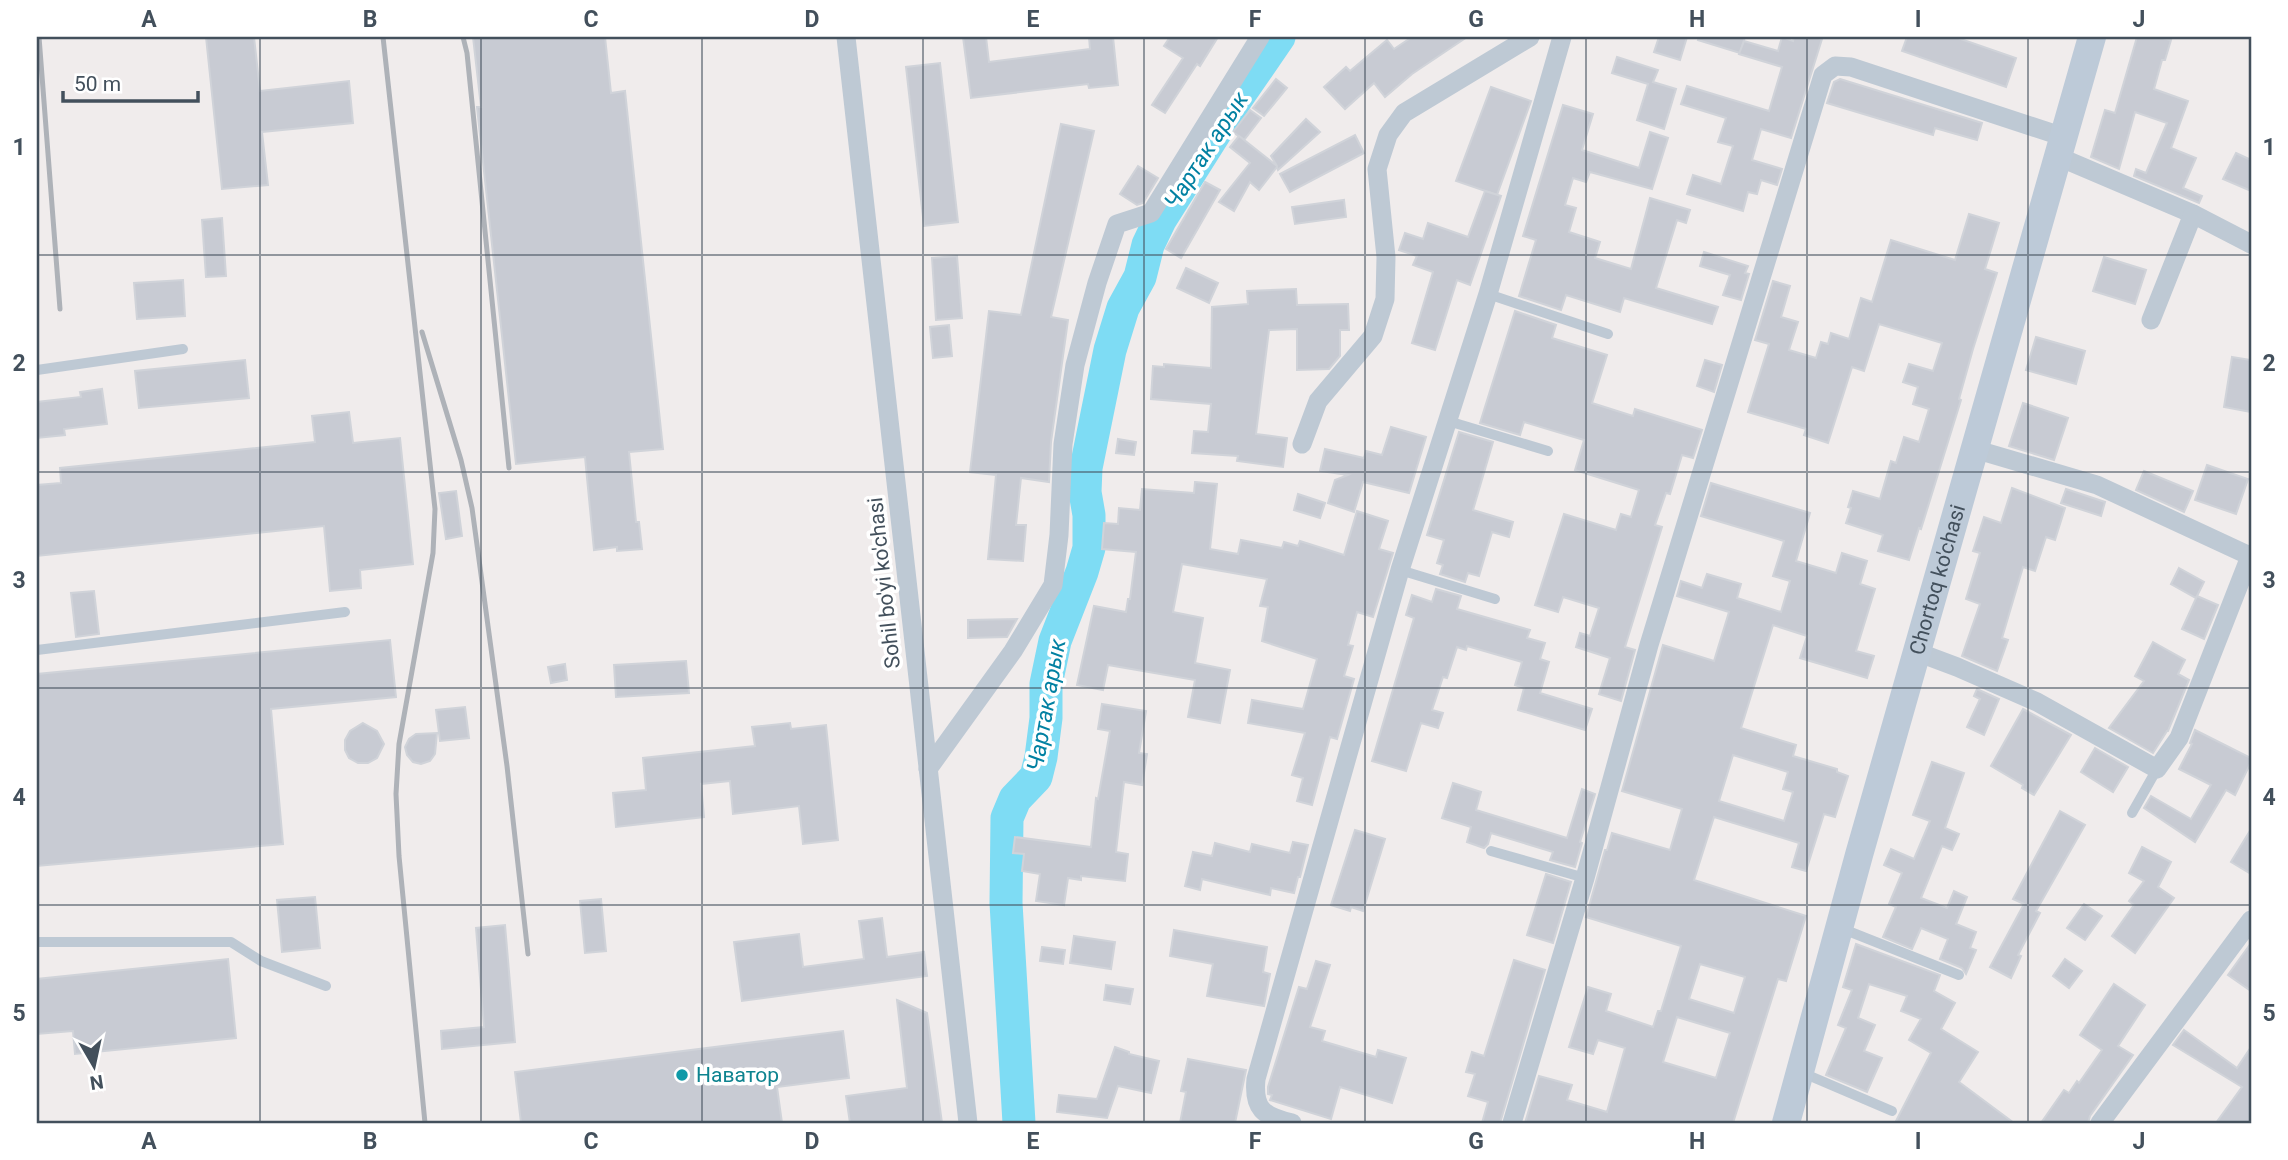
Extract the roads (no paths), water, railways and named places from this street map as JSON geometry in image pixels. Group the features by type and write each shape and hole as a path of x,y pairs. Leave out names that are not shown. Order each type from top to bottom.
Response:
{"street":[{"name":"Sohil bo'yi ko'chasi","path":"846,37 968,1123"},
{"path":"928,769 1013,651 1053,585 1059,535 1063,444 1075,365 1097,283 1117,224 1151,213 1260,37"},
{"path":"1302,444 1318,401 1373,336 1385,299 1386,257 1377,169 1388,135 1404,113 1530,37"},
{"path":"1292,1123 1275,1119 1260,1110 1255,1095 1256,1079 1400,569 1488,294 1562,37"},
{"name":"Chortoq ko'chasi","path":"1786,1123 2092,37"},
{"path":"1512,1123 1585,878 1649,645 1823,75 1835,66 1851,67 2062,147 2251,244"},
{"path":"2151,320 2193,215"},
{"path":"1917,652 2037,702 2157,769 2179,737 2251,555 2097,485 1974,449"},
{"path":"2100,1123 2251,920"}],"lane":[{"path":"1488,294 1608,334"},
{"path":"37,370 183,349"},
{"path":"1448,421 1548,452"},
{"path":"1400,569 1495,599"},
{"path":"37,650 345,612"},
{"path":"2132,813 2157,769"},
{"path":"1491,850 1585,878"},
{"path":"1839,928 1959,975"},
{"path":"37,942 231,942 261,961 326,986"},
{"path":"1799,1071 1892,1111"}],"waterway":[{"name":"Чартак арык","path":"1019,1123 1006,903 1007,818 1015,799 1036,777 1046,718 1046,684 1055,641 1089,548 1086,468 1110,350 1123,308 1140,277 1148,245 1160,220 1279,37"}],"railway":[{"path":"39,37 60,309"},
{"path":"383,37 435,509 433,553 399,744 396,794 399,856 425,1123"},
{"path":"463,37 467,53 509,468"},
{"path":"422,332 461,460 472,508 507,766 528,954"}],"place":[{"name":"Наватор","path":"682,1075"}]}
